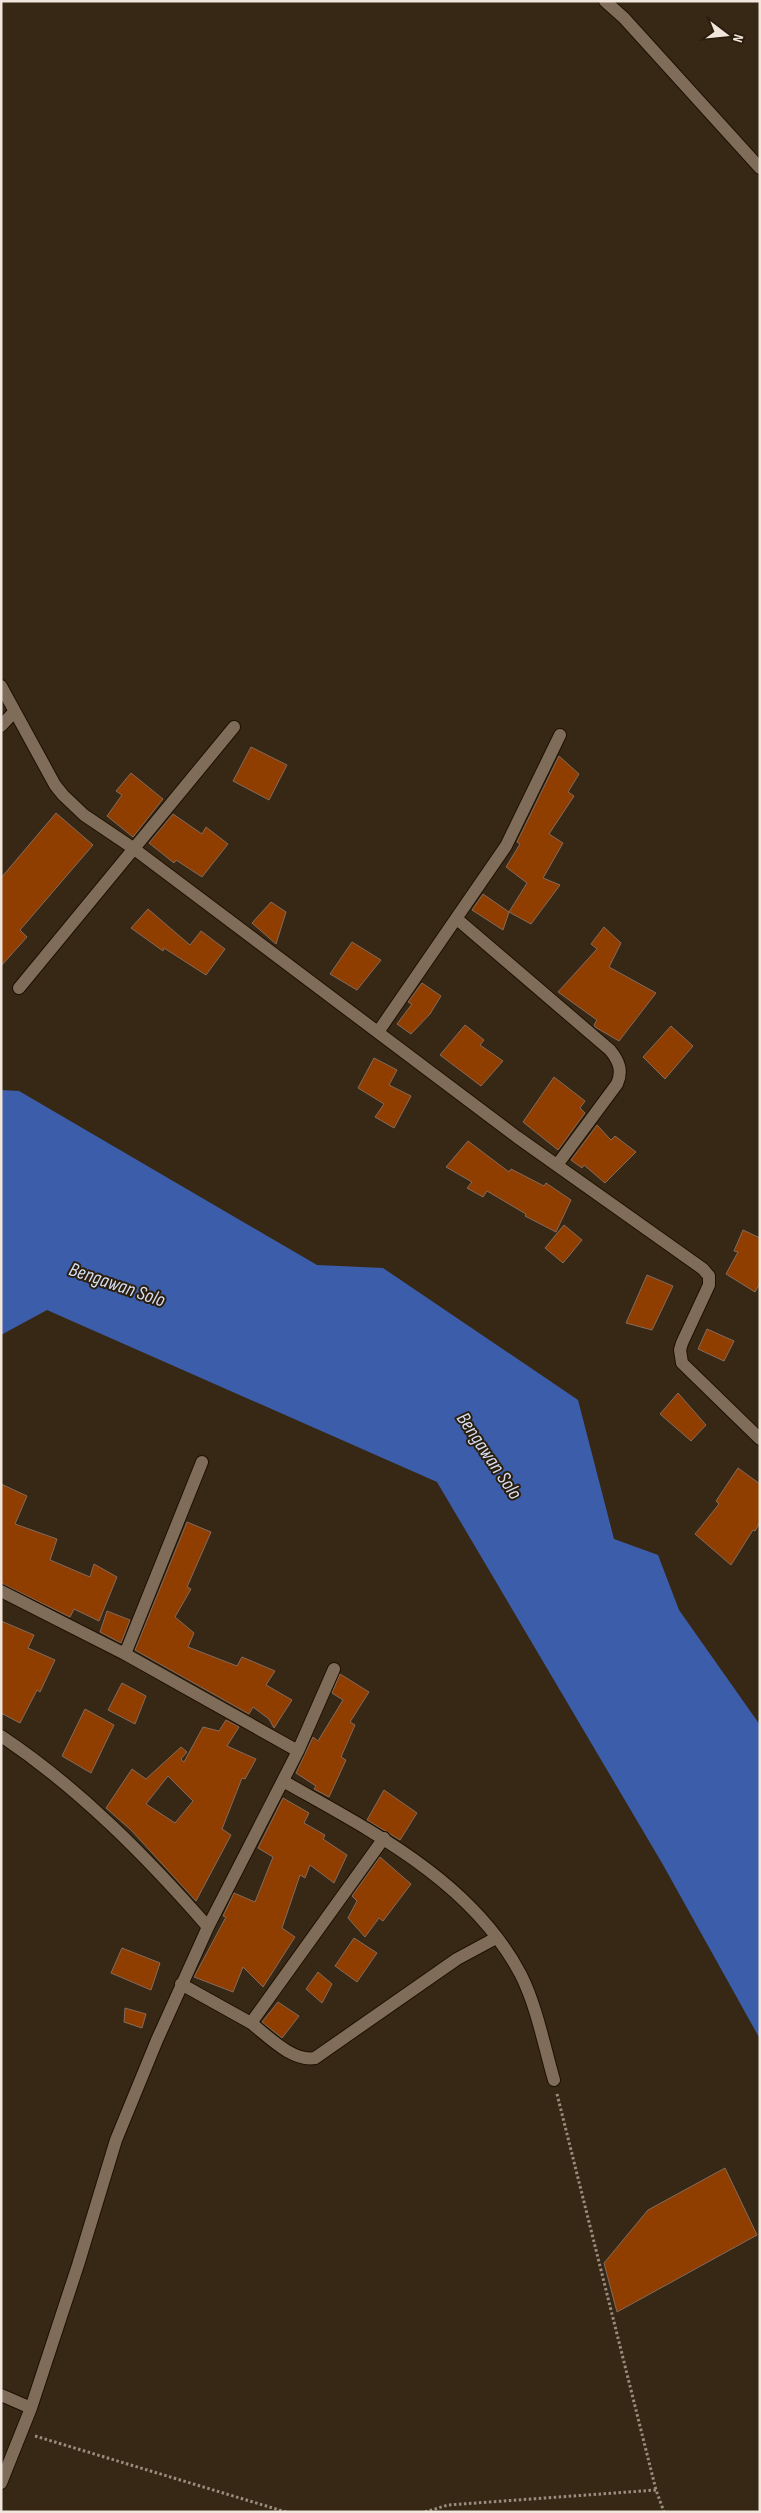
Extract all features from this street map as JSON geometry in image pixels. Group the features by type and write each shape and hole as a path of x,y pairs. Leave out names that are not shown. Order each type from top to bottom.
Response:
{"street":[{"path":"606,1 624,18 760,168"},
{"path":"1,686 55,785 84,815 133,848 558,1165 691,1258 709,1276 709,1285 682,1343 680,1350 682,1363 760,1439"},
{"path":"1,726 14,712"},
{"path":"19,988 234,727"},
{"path":"378,1032 506,846 560,734"},
{"path":"456,919 610,1050 617,1059 620,1072 617,1084 558,1165"},
{"path":"125,1654 202,1462"},
{"path":"1,1591 125,1654 298,1751"},
{"path":"1,2483 31,2408 116,2140 181,1984 298,1751 334,1668"},
{"path":"1,1736 64,1784 101,1817 151,1865 208,1927"},
{"path":"283,1781 384,1838 442,1880 474,1910 496,1938 521,1977 554,2080"},
{"path":"251,2023 384,1838"},
{"path":"181,1984 251,2023 292,2054 308,2059 315,2058 457,1959 496,1938"},
{"path":"1,2395 31,2408"}],"path":[{"path":"554,2080 656,2490 664,2512"},
{"path":"22,2432 286,2512"},
{"path":"425,2512 448,2504 656,2490"}],"water":[{"name":"Bengawan Solo","path":"1,1090 19,1091 317,1265 383,1268 578,1400 614,1539 658,1555 679,1610 760,1725 760,2039 662,1863 437,1482 47,1310 1,1335"}],"building":[{"path":"251,747 287,765 269,800 233,781"},
{"path":"559,756 579,774 568,792 574,796 549,834 563,843 543,878 560,885 531,924 509,912 527,883 506,867 520,844 517,842"},
{"path":"131,773 163,799 133,837 107,816 122,795 116,791"},
{"path":"56,813 93,845 20,930 27,937 1,966 1,878"},
{"path":"173,814 202,834 206,827 228,844 202,877 176,860 174,863 149,843"},
{"path":"483,894 509,912 503,930 472,910"},
{"path":"271,902 286,912 276,944 252,923"},
{"path":"148,909 190,945 201,931 225,949 206,975 164,948 163,951 131,928"},
{"path":"604,927 621,943 609,967 656,993 619,1041 595,1027 594,1025 597,1020 558,992 597,949 591,944"},
{"path":"352,942 381,960 357,990 330,974"},
{"path":"422,983 441,996 430,1014 411,1034 397,1024 412,1004 408,1002"},
{"path":"465,1025 484,1040 480,1045 503,1061 481,1086 440,1055"},
{"path":"671,1026 693,1046 665,1079 643,1057"},
{"path":"374,1058 397,1070 389,1085 411,1096 394,1128 375,1117 384,1104 358,1088"},
{"path":"554,1077 585,1101 580,1108 585,1113 558,1150 523,1122"},
{"path":"597,1125 611,1140 615,1136 636,1152 605,1183 584,1165 582,1168 571,1160"},
{"path":"468,1141 509,1172 511,1169 544,1186 546,1183 571,1200 556,1232 525,1216 526,1214 487,1191 483,1197 467,1188 472,1182 446,1167"},
{"path":"564,1225 582,1240 563,1263 545,1248"},
{"path":"743,1230 760,1238 760,1283 755,1292 726,1274 738,1252 734,1251"},
{"path":"647,1275 673,1286 652,1330 626,1323"},
{"path":"707,1329 734,1341 724,1361 698,1349"},
{"path":"678,1393 706,1425 691,1441 660,1414"},
{"path":"738,1468 760,1484 760,1522 731,1565 695,1534 719,1504 716,1501"},
{"path":"1,1484 27,1496 15,1524 57,1539 50,1560 90,1577 94,1564 117,1577 99,1621 74,1609 70,1617 1,1583"},
{"path":"187,1522 211,1532 187,1587 191,1589 175,1617 194,1633 188,1647 237,1666 242,1657 275,1671 266,1685 292,1700 274,1728 269,1719 253,1707 249,1714 135,1650"},
{"path":"107,1611 130,1620 121,1643 100,1632"},
{"path":"1,1621 34,1635 28,1648 55,1660 40,1692 37,1690 20,1723 1,1713"},
{"path":"340,1674 369,1692 350,1722 355,1725 341,1757 346,1760 329,1797 314,1789 316,1786 296,1773 313,1737 318,1741 343,1700 332,1693"},
{"path":"122,1683 146,1696 135,1724 108,1710"},
{"path":"85,1709 114,1725 91,1773 62,1756"},
{"path":"226,1720 239,1727 227,1746 256,1759 245,1779 242,1778 222,1829 231,1835 196,1901 131,1830 106,1808 132,1769 146,1779 181,1747 187,1752 181,1759 184,1762 203,1727 219,1731","holes":["168,1776 193,1801 175,1823 146,1804"]},
{"path":"384,1790 417,1813 400,1840 367,1820"},
{"path":"283,1798 309,1813 304,1823 325,1835 323,1839 347,1855 334,1883 310,1865 305,1878 300,1875 282,1928 295,1937 263,1987 243,1967 233,1992 194,1977 226,1917 223,1916 234,1893 255,1902 273,1857 258,1848"},
{"path":"380,1857 411,1884 383,1921 379,1918 365,1937 348,1918 357,1901 352,1896"},
{"path":"354,1938 377,1953 357,1982 335,1966"},
{"path":"122,1948 160,1963 151,1990 111,1973"},
{"path":"318,1972 332,1984 322,2003 306,1989"},
{"path":"278,2002 299,2016 282,2038 262,2022"},
{"path":"125,2008 146,2014 142,2028 124,2022"},
{"path":"725,2168 757,2235 617,2312 604,2263 648,2210"}]}
